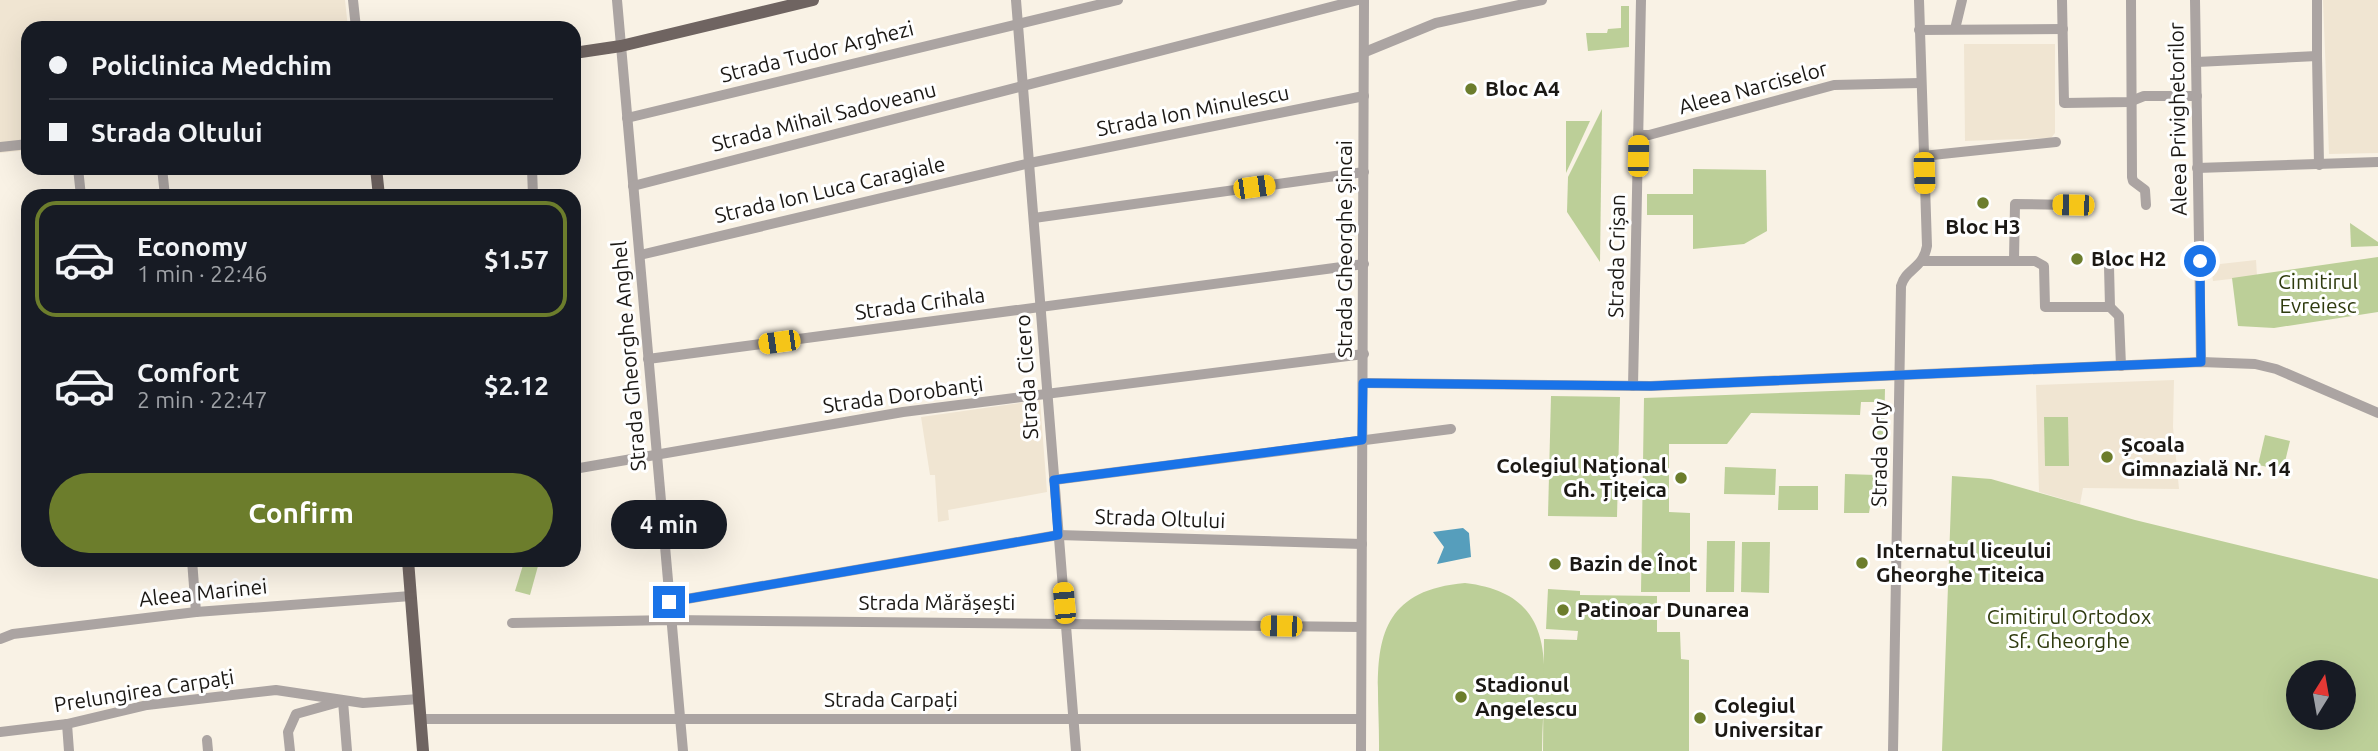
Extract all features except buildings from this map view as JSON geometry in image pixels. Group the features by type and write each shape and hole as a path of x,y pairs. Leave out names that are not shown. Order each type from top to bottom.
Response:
{"main road":[{"path":"581,52 621,46 813,0"},
{"path":"409,567 423,751"}],"street":[{"path":"353,0 355,21"},
{"name":"Strada Gheorghe Anghel","path":"617,0 682,751"},
{"name":"Strada Cicero","path":"1016,0 1076,751"},
{"name":"Strada Tudor Arghezi","path":"627,118 1118,0"},
{"name":"Strada Mihail Sadoveanu","path":"633,186 1358,0"},
{"name":"Strada Gheorghe Șincai","path":"1361,751 1364,0"},
{"path":"1365,52 1436,23 1542,0"},
{"name":"Strada Crișan","path":"1633,386 1641,0"},
{"path":"1919,0 1927,246 1922,261 2035,261 2044,266 2045,307 2110,307"},
{"path":"1955,29 1962,0"},
{"path":"2062,0 2064,103 2144,96 2197,96"},
{"path":"2131,0 2132,177 2133,181 2145,190 2146,205"},
{"name":"Aleea Privighetorilor","path":"2195,0 2201,362"},
{"path":"2316,0 2319,165"},
{"path":"1919,30 2063,29"},
{"path":"2197,62 2317,56"},
{"name":"Aleea Narciselor","path":"1638,135 1649,135 1741,112 1781,97 1834,85 1920,83"},
{"name":"Strada Ion Minulescu","path":"1030,163 1364,96"},
{"path":"1923,156 2056,142"},
{"path":"0,147 21,145"},
{"path":"2197,169 2378,162"},
{"name":"Strada Ion Luca Caragiale","path":"640,254 1030,163"},
{"path":"1034,218 1364,172"},
{"path":"2014,261 2015,204 2073,205"},
{"name":"Strada Orly","path":"1893,751 1901,286 1908,274 1922,261"},
{"name":"Strada Crihala","path":"648,359 1364,264"},
{"path":"2109,266 2110,307 2119,316 2121,366"},
{"name":"Strada Dorobanți","path":"581,468 903,412 1364,354"},
{"path":"1363,383 1633,386 2201,362 2276,369 2378,413"},
{"path":"1054,480 1451,429"},
{"name":"Strada Oltului","path":"669,602 1058,535 1362,544"},
{"path":"193,567 196,612"},
{"name":"Aleea Marinei","path":"0,639 13,634 196,612 411,596"},
{"name":"Strada Mărășești","path":"512,623 671,620 1361,626"},
{"name":"Prelungirea Carpați","path":"0,732 67,723 147,705 276,690 308,692 343,701 419,699"},
{"path":"289,751 288,732 296,714 343,701 346,751"},
{"name":"Strada Carpați","path":"421,719 1361,719"},
{"path":"67,723 69,751"}],"shaded area":[{"path":"0,0 345,0 347,21 21,21 21,151 0,153"},
{"path":"2323,0 2378,0 2378,153 2329,154"},
{"path":"1964,44 2055,44 2055,133 2051,138 1965,141"},
{"path":"2256,260 2257,276 2213,281 2211,265"},
{"name":"Școala Gimnazială Nr. 14","path":"2174,380 2173,427 2179,489 2083,488 2080,504 2039,492 2036,385"},
{"path":"1040,400 1047,492 948,510 949,520 938,522 935,475 930,475 921,417"}],"green space":[{"path":"1621,6 1629,6 1629,47 1588,51 1586,33 1607,33 1608,29 1621,28"},
{"path":"1602,109 1600,262 1567,212 1568,177"},
{"path":"1566,121 1590,121 1566,173"},
{"path":"1693,169 1766,170 1767,231 1744,244 1693,249 1693,215 1647,215 1647,194 1693,194"},
{"path":"2350,223 2378,242 2378,246 2351,247"},
{"name":"Cimitirul Evreiesc","path":"2378,257 2378,312 2274,328 2238,326 2232,278"},
{"path":"1885,389 1884,440 1875,440 1876,402 1861,402 1860,415 1751,413 1727,444 1669,444 1669,512 1690,513 1690,592 1641,592 1644,398"},
{"path":"1551,396 1620,397 1617,517 1548,516"},
{"path":"2044,417 2068,417 2069,466 2045,466"},
{"path":"2265,435 2290,441 2283,470 2258,465"},
{"path":"1876,455 1883,455 1882,507 1870,507 1869,513 1844,513 1845,474 1876,475"},
{"path":"1725,467 1776,469 1775,495 1724,494"},
{"name":"Cimitirul Ortodox Sf. Gheorghe","path":"1952,476 1991,479 2135,520 2378,579 2378,751 1942,751"},
{"path":"1779,486 1818,486 1818,510 1778,510"},
{"path":"1707,541 1735,541 1734,592 1706,592"},
{"path":"1742,542 1770,542 1769,593 1741,592"},
{"path":"522,567 538,567 530,595 515,591"},
{"name":"Stadionul Angelescu","path":"1465,583 1497,591 1520,604 1534,621 1541,643 1544,668 1542,751 1379,751 1379,665 1383,640 1391,619 1407,602 1431,590"},
{"path":"1548,589 1580,591 1580,595 1657,596 1657,632 1680,632 1681,659 1689,660 1689,751 1543,751 1544,639 1577,640 1578,631 1546,629"}],"water":[{"path":"1463,528 1469,533 1471,557 1437,564 1444,547 1433,532"}],"place":[{"name":"Bloc A4","path":"1471,89"},
{"name":"Bloc H3","path":"1983,203"},
{"name":"Bloc H2","path":"2077,259"},
{"name":"Școala Gimnazială Nr. 14","path":"2107,457"},
{"name":"Colegiul Național Gh. Țițeica","path":"1681,478"},
{"name":"Internatul liceului Gheorghe Titeica","path":"1862,563"},
{"name":"Bazin de Înot","path":"1555,564"},
{"name":"Patinoar Dunarea","path":"1563,610"},
{"name":"Stadionul Angelescu","path":"1461,697"},
{"name":"Colegiul Universitar","path":"1700,718"}],"route":[{"path":"669,602 1058,535 1054,480 1362,440 1363,383 1619,387 2201,362 2200,261"}]}
